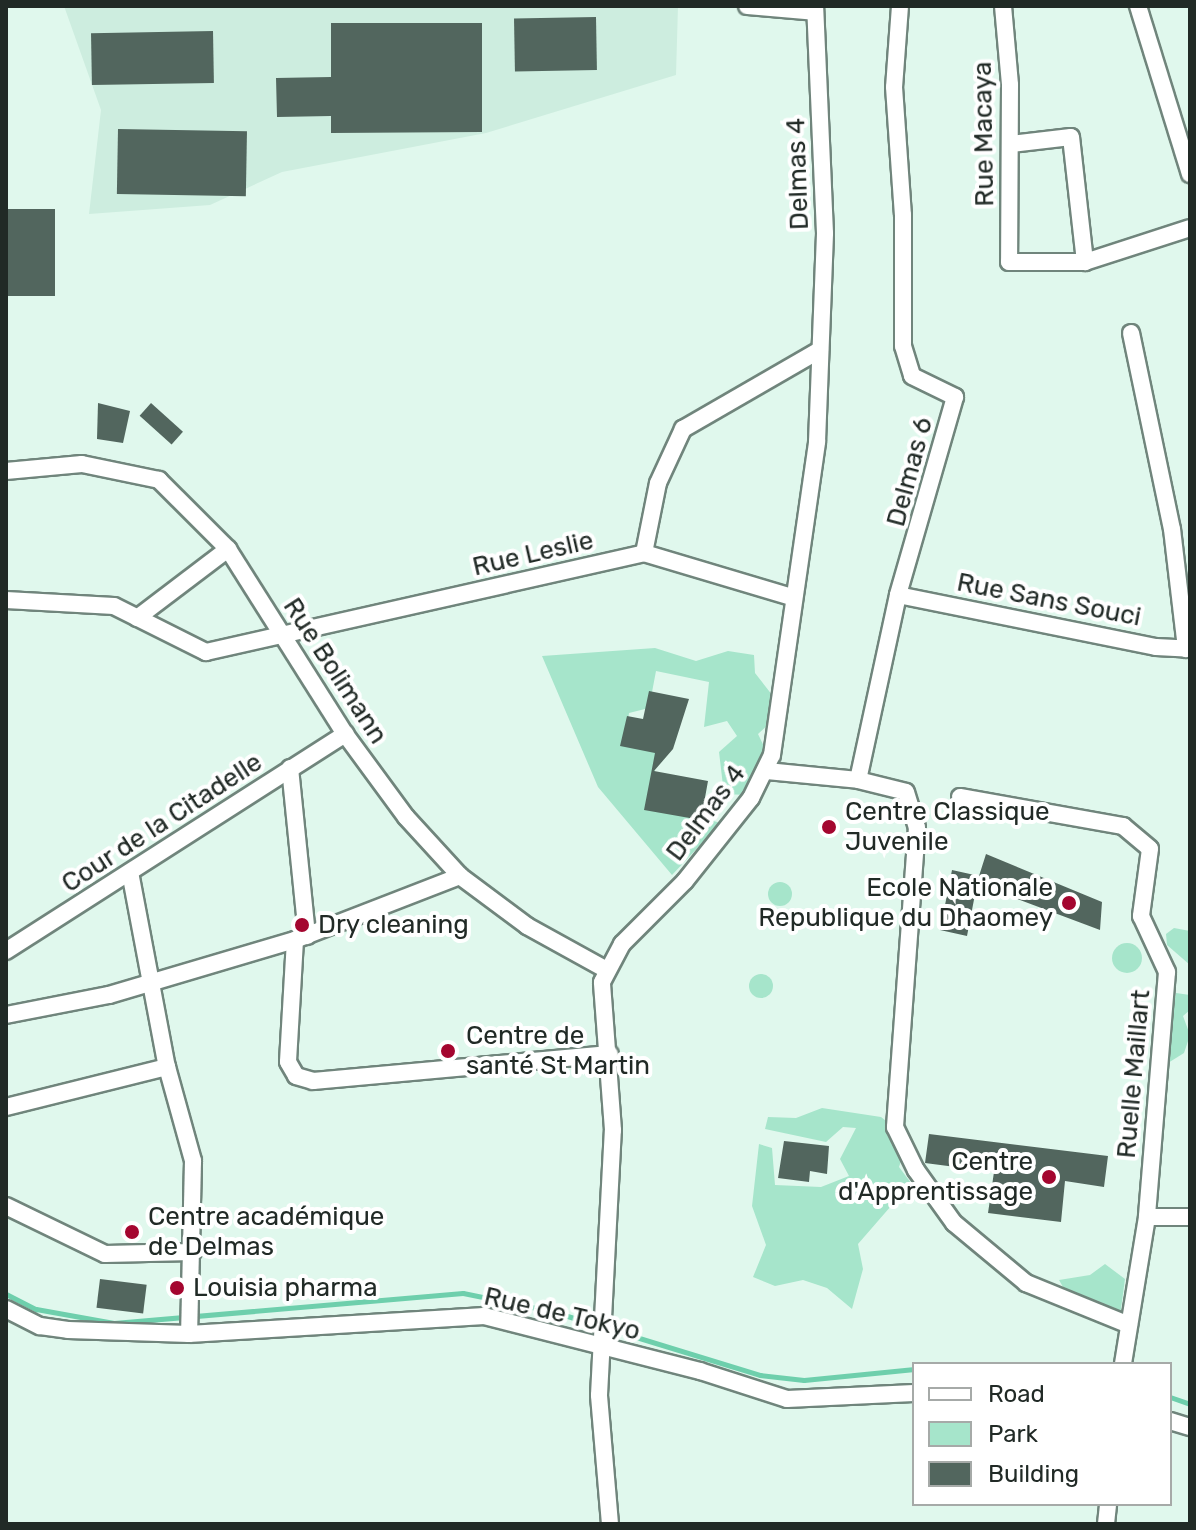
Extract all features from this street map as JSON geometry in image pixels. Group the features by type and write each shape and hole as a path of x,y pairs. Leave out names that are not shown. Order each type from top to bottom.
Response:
{"street":[{"path":"747,6 815,9"},
{"name":"Delmas 6","path":"858,780 898,595 955,397 912,376 903,346 903,215 894,87 900,6"},
{"name":"Rue Macaya","path":"1003,6 1011,144 1009,262 1085,262"},
{"path":"1138,6 1190,174"},
{"name":"Delmas 4","path":"605,969 685,881 767,771 817,442 825,233 815,9"},
{"path":"1011,144 1071,137 1085,262 1190,228"},
{"path":"1131,333 1172,529 1188,649"},
{"path":"644,553 658,483 683,429 820,350"},
{"name":"Rue Bolimann","path":"6,471 82,464 159,480 228,549 345,734 406,817 460,876 527,926 605,969"},
{"path":"137,618 228,549"},
{"name":"Rue Leslie","path":"6,600 114,606 206,652 644,553 792,597"},
{"name":"Rue Sans Souci","path":"898,595 1188,649"},
{"name":"Cour de la Citadelle","path":"6,951 345,734"},
{"path":"290,768 301,938 288,1062 296,1076 313,1081 610,1054"},
{"path":"767,771 858,780 906,792 917,827 895,1127 916,1170 954,1223 1026,1283 1129,1325"},
{"name":"Ruelle Maillart","path":"960,797 1123,826 1150,849 1141,916 1167,972 1147,1217 1123,1362"},
{"path":"130,872 167,1067 193,1161 189,1334"},
{"path":"6,1015 151,983 301,938 460,876"},
{"path":"605,969 602,996 610,1054 613,1130 603,1317 605,1342 599,1395 610,1524"},
{"path":"6,1107 167,1067"},
{"path":"6,1206 105,1254 193,1252"},
{"path":"1147,1217 1190,1217"},
{"name":"Rue de Tokyo","path":"6,1309 40,1326 68,1330 189,1334 484,1316 605,1342 787,1399 912,1393"}],"shaded area":[{"path":"64,6 678,6 676,75 486,133 282,172 210,205 89,214 101,110"}],"green space":[{"path":"655,648 696,661 728,651 754,655 755,673 776,700 770,723 758,734 769,757 747,795 724,794 719,752 737,736 727,721 704,727 709,682 656,671 649,708 629,713 627,729 658,742 651,805 721,823 672,875 598,787 542,656"},
{"path":"780,882 789,885 792,894 789,903 780,906 771,903 768,894 771,885"},
{"path":"1174,928 1190,931 1190,965 1167,945 1166,934"},
{"path":"1127,943 1138,947 1142,958 1138,969 1127,973 1116,969 1112,958 1116,947"},
{"path":"761,974 770,977 773,986 770,995 761,998 752,995 749,986 752,977"},
{"path":"1176,993 1190,995 1190,1010 1183,1016 1190,1035 1184,1053 1168,1063 1158,1035 1169,1021"},
{"path":"822,1108 881,1117 895,1128 891,1144 905,1149 899,1167 911,1183 858,1244 863,1269 852,1309 827,1288 803,1280 775,1286 753,1277 766,1245 752,1206 759,1144 772,1148 775,1185 821,1187 849,1176 840,1159 856,1128 843,1127 826,1142 765,1129 768,1117 796,1118"},
{"path":"1105,1264 1125,1279 1120,1316 1067,1294 1059,1280 1090,1275"}],"building":[{"path":"596,17 597,70 515,71 514,18"},
{"path":"331,23 482,23 482,132 331,133 331,116 277,117 276,78 331,77"},
{"path":"213,31 214,83 92,85 91,33"},
{"path":"118,129 247,131 246,196 117,194"},
{"path":"6,209 55,209 55,296 6,296"},
{"path":"98,403 130,411 123,443 97,439"},
{"path":"151,403 183,432 172,444 140,416"},
{"path":"649,691 689,699 673,749 654,771 708,781 701,820 644,810 655,753 620,746 627,716 643,719"},
{"path":"986,854 1102,902 1100,930 977,884 967,936 940,930 952,870 979,876"},
{"name":"Centre d'Apprentissage","path":"929,1134 1108,1156 1104,1187 1065,1181 1061,1222 988,1213 994,1172 925,1163"},
{"path":"784,1141 829,1146 827,1174 810,1171 809,1182 778,1178"},
{"path":"100,1279 147,1285 143,1314 96,1308"}],"waterway":[{"path":"6,1294 36,1309 114,1323 463,1293 551,1311 760,1375 804,1380 912,1369"},
{"path":"1172,1398 1190,1404"}],"place":[{"name":"Centre Classique Juvenile","path":"829,827"},
{"name":"Ecole Nationale Republique du Dhaomey","path":"1069,903"},
{"name":"Dry cleaning","path":"302,925"},
{"name":"Centre de santé St Martin","path":"448,1051"},
{"name":"Centre d'Apprentissage","path":"1049,1177"},
{"name":"Centre académique de Delmas","path":"132,1232"},
{"name":"Louisia pharma","path":"177,1288"}]}
